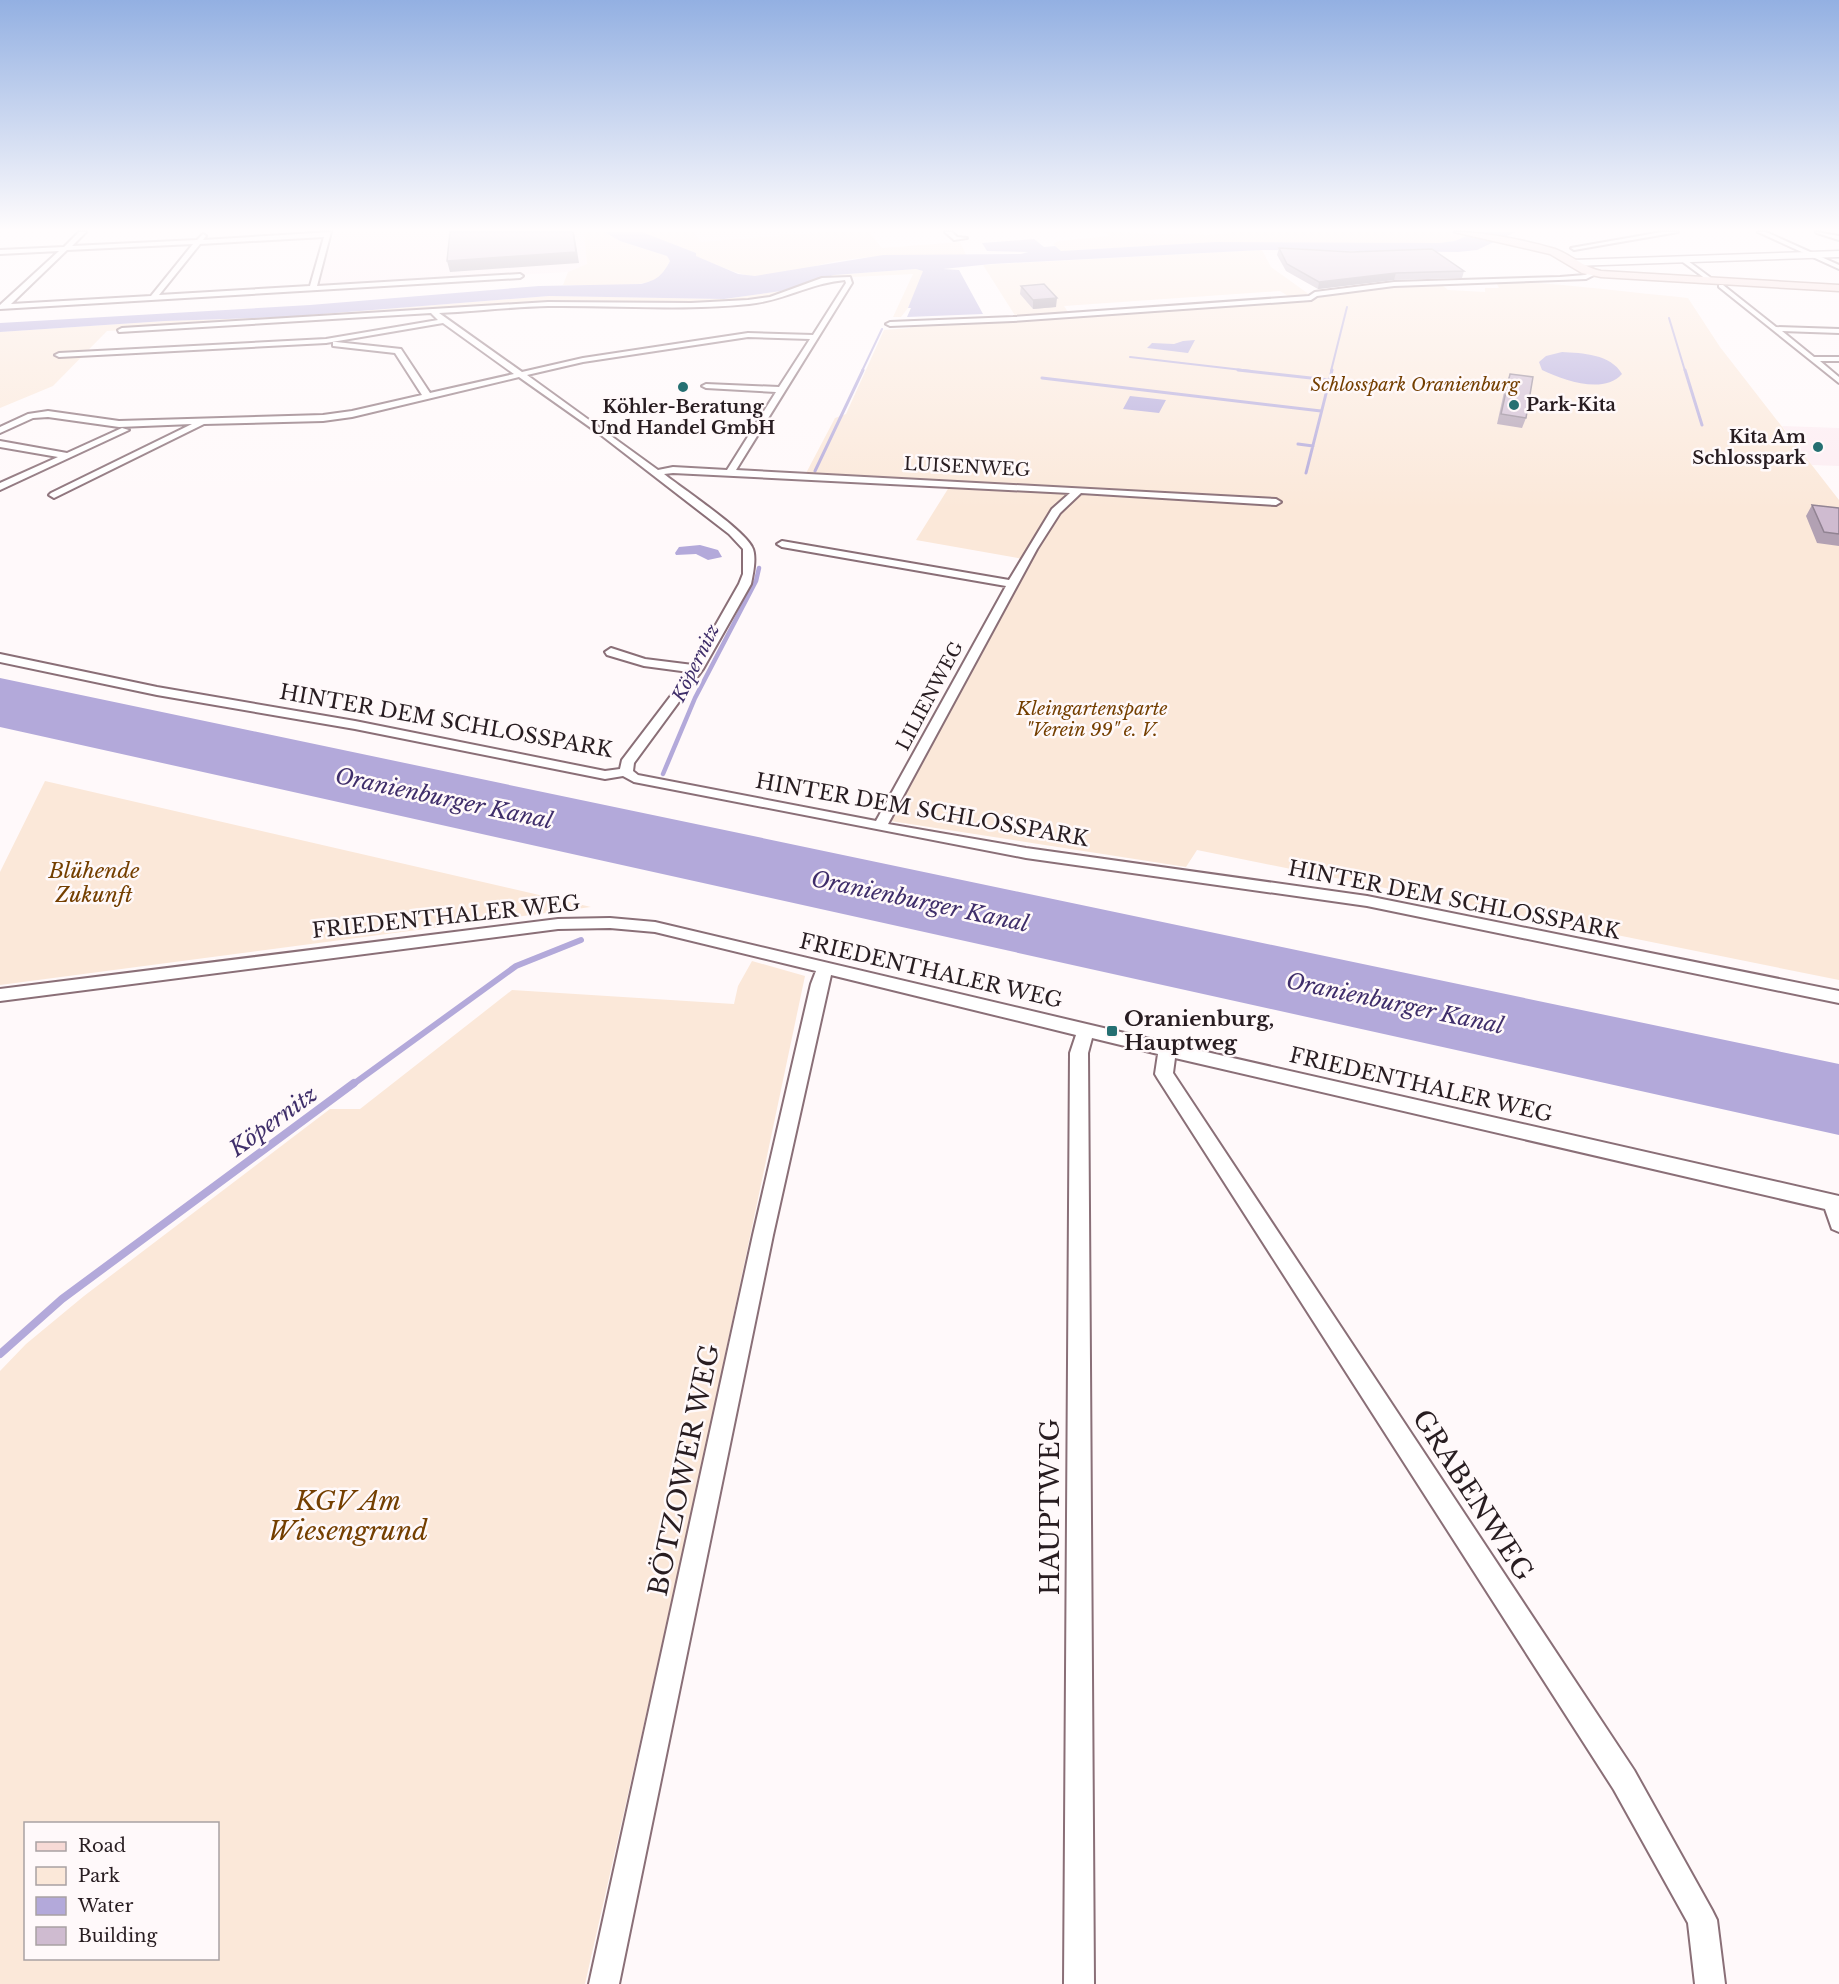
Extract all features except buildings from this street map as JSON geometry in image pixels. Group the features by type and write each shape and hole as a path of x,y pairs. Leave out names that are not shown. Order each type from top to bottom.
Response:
{"street":[{"path":"122,330 202,325"},
{"path":"59,355 326,341 423,325"},
{"path":"449,325 656,473 733,532 743,541 750,555 745,584 697,669 627,764 626,772"},
{"path":"730,472 821,325"},
{"path":"1769,325 1839,381"},
{"path":"1775,329 1839,331"},
{"path":"0,430 39,415 48,414 119,424 324,418 352,414 583,360 732,337 763,335 813,337"},
{"path":"326,341 346,346 398,351 427,396"},
{"path":"1812,359 1839,359"},
{"path":"706,386 780,390"},
{"path":"54,495 203,422"},
{"path":"0,487 125,430"},
{"path":"0,444 68,456"},
{"name":"LUISENWEG","path":"656,473 673,470 730,472 1276,502"},
{"name":"LILIENWEG","path":"880,826 1012,584 1056,511 1079,490"},
{"path":"782,544 1012,584"},
{"path":"611,652 644,662 697,669"},
{"name":"HINTER DEM SCHLOSSPARK","path":"0,658 157,691 355,725 606,775 626,772 634,778 1038,855 1367,902 1839,997"},
{"name":"FRIEDENTHALER WEG","path":"0,994 558,924 610,923 655,927 1167,1050 1836,1203"},
{"name":"BÖTZOWER WEG","path":"604,1984 760,1246 819,984 825,969"},
{"name":"HAUPTWEG","path":"1079,1984 1078,1053 1086,1030"},
{"name":"GRABENWEG","path":"1167,1050 1164,1074 1624,1780 1702,1920 1710,1984"},
{"path":"1836,1203 1839,1222"}],"shaded area":[{"name":"Kita Am Schlosspark","path":"1782,426 1839,428 1839,466 1812,465"}],"green space":[{"path":"111,325 217,325 107,331 53,386 0,408 0,332"},
{"path":"910,325 1705,325 1720,347 1839,500 1839,980 1197,850 1186,867 884,820 1023,559 916,540 951,484 804,477 835,418 846,414 884,330 910,328"},
{"name":"Blühende Zukunft","path":"45,781 591,907 0,985 0,872"},
{"name":"KGV Am Wiesengrund","path":"752,961 805,976 691,1516 585,1984 0,1984 0,1371 26,1344 84,1296 330,1109 360,1109 512,990 734,1004 738,986"}],"water":[{"path":"0,325 111,325 0,332"},
{"path":"1195,340 1188,353 1147,348 1152,343 1174,344"},
{"path":"1562,352 1595,356 1611,362 1622,374 1605,384 1594,385 1561,378 1542,370 1539,362 1546,356"},
{"path":"1130,396 1166,400 1159,413 1123,409"},
{"path":"700,545 718,550 722,557 708,560 696,554 676,555 675,553 679,547"},
{"name":"Oranienburger Kanal","path":"0,678 1839,1064 1839,1135 0,727"}],"waterway":[{"path":"1331,371 1343,325"},
{"path":"1671,325 1685,371"},
{"name":"Köpernitz","path":"862,371 882,329"},
{"path":"1130,357 1251,371"},
{"name":"Köpernitz","path":"815,471 863,370"},
{"path":"1238,370 1329,380"},
{"path":"1313,446 1332,370"},
{"path":"1685,370 1702,425"},
{"path":"1042,378 1321,411"},
{"path":"1298,444 1313,446"},
{"path":"1306,473 1313,446"},
{"name":"Köpernitz","path":"663,774 695,698 756,581 759,568"},
{"name":"Köpernitz","path":"352,1085 516,966 581,940"},
{"name":"Köpernitz","path":"0,1354 62,1299 354,1083"}],"place":[{"name":"Köhler-Beratung Und Handel GmbH","path":"683,387"},
{"name":"Park-Kita","path":"1514,405"},
{"name":"Kita Am Schlosspark","path":"1818,447"},
{"name":"Oranienburg, Hauptweg","path":"1112,1031"}],"park label":[{"name":"Schlosspark Oranienburg","path":"1415,385"},
{"name":"Kleingartensparte \"Verein 99\" e. V.","path":"1092,719"}]}
